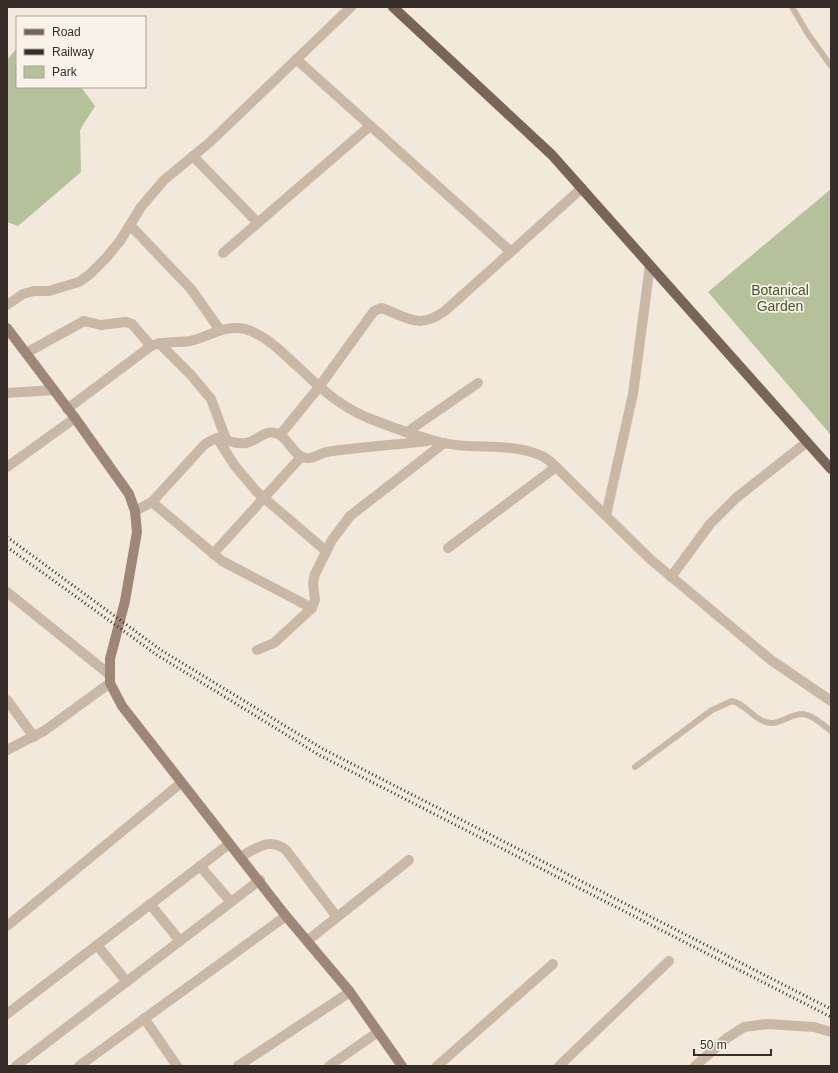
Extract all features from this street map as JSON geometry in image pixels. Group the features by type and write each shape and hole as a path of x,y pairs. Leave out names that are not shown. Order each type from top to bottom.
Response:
{"main road":[{"path":"393,7 552,155 831,469"},
{"path":"7,328 75,418 128,494 135,511 137,532 125,601 110,659 110,679 122,706 181,784 260,880 286,916 350,992 402,1066"}],"street":[{"path":"7,305 23,294 34,291 49,291 78,282 106,258 141,207 164,180 193,156 351,7"},
{"path":"296,59 510,251"},
{"path":"223,253 370,126"},
{"path":"193,156 258,223"},
{"path":"280,435 320,387 374,311 382,308 414,321 424,322 434,319 445,311 510,251 582,188"},
{"path":"130,225 191,289 220,330"},
{"path":"606,516 632,394 650,265"},
{"path":"26,353 84,321 101,325 118,322 132,324 191,375 211,399 222,439 234,466 264,498 326,551"},
{"path":"68,408 155,344 189,341 220,330 233,327 243,328 270,341 320,387 348,409 407,432 444,443 529,451 543,456 650,559 671,577 771,660 831,701"},
{"path":"407,432 478,383"},
{"path":"7,393 54,390"},
{"path":"7,468 75,418"},
{"path":"135,511 152,502 210,440 222,439 245,444 267,433 280,435 301,457 309,459 326,452 433,440"},
{"path":"671,577 710,524 736,498 807,442"},
{"path":"257,650 274,643 312,608 315,600 313,583 315,574 332,540 350,516 444,443"},
{"path":"213,554 301,457"},
{"path":"448,548 556,467"},
{"path":"152,502 213,554 238,571 312,608"},
{"path":"7,592 110,679 34,737 7,750"},
{"path":"7,700 34,737"},
{"path":"7,926 181,784"},
{"path":"240,857 270,842 279,844 286,850 337,917"},
{"path":"7,1014 229,844"},
{"path":"307,941 409,860"},
{"path":"200,866 231,902"},
{"path":"16,1066 260,880"},
{"path":"150,904 180,941"},
{"path":"79,1066 286,916"},
{"path":"97,945 127,982"},
{"path":"559,1066 669,961"},
{"path":"437,1066 553,964"},
{"path":"238,1066 350,992"},
{"path":"144,1018 177,1066"},
{"path":"695,1066 727,1038 744,1027 767,1024 814,1027 831,1032"},
{"path":"329,1066 378,1032"}],"lane":[{"path":"792,7 808,34 831,66"},
{"path":"635,767 712,710 732,701 742,705 762,721 775,722 802,714 813,718 831,731"}],"green space":[{"path":"16,49 16,88 82,88 95,106 80,130 81,172 18,226 7,222 7,60"},
{"name":"Botanical Garden","path":"831,189 831,435 708,292"}],"railway":[{"path":"7,537 161,650 323,749 831,1009"},
{"path":"7,547 157,655 319,755 831,1017"}]}
